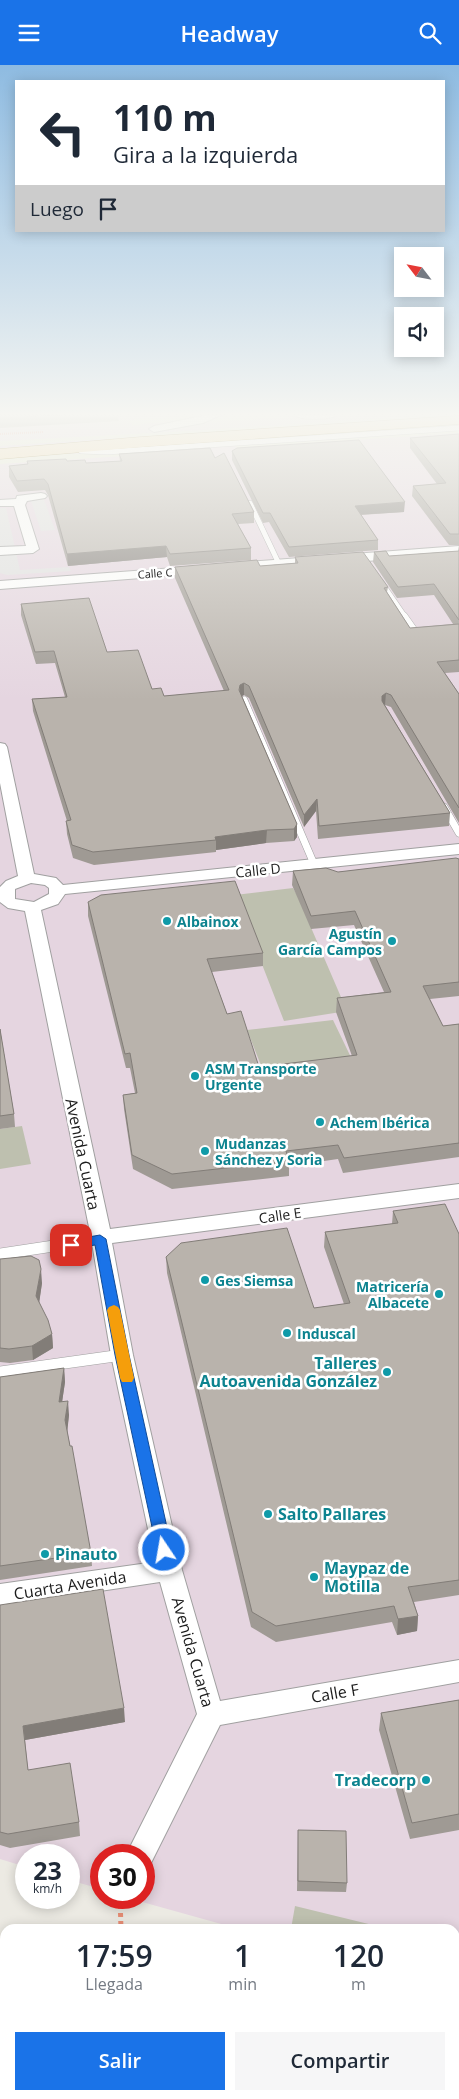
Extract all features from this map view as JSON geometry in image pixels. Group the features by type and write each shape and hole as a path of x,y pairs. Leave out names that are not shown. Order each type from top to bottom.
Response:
{"street":[{"path":"0,551 33,549 21,510"},
{"name":"Calle C","path":"0,585 280,564 366,561 459,550"},
{"path":"0,747 27,879"},
{"name":"Calle D","path":"58,890 459,849"},
{"path":"27,879 50,881 58,890 52,901 32,907 15,905 8,902 2,896 4,890 9,885 27,879"},
{"name":"Avenida Cuarta","path":"32,907 122,1355 169,1569 211,1715 146,1844"},
{"name":"Calle E","path":"100,1238 459,1191"},
{"name":"Cuarta Avenida","path":"0,1595 169,1569"},
{"name":"Calle F","path":"211,1715 459,1671"}],"lane":[{"path":"253,510 280,564"},
{"path":"374,573 416,633"},
{"path":"244,699 314,864"},
{"path":"440,800 459,833"},
{"path":"0,1254 100,1238"},
{"path":"0,1372 122,1355"}],"path":[{"path":"120,1909 120,1924"}],"shaded area":[{"path":"0,510 459,510 459,1924 221,1924 155,1906 155,1844 90,1844 90,1886 80,1883 80,1844 15,1844 15,1864 0,1859"},
{"path":"0,510 6,510 20,570 69,567 71,571 7,575 0,573"},
{"path":"34,510 48,510 55,530 41,531"},
{"path":"293,888 347,1011 284,1021 235,895"},
{"path":"333,1020 359,1074 268,1083 247,1030"},
{"path":"22,1126 31,1164 0,1169 0,1129"},
{"path":"295,1906 369,1924 292,1924"}],"building":[{"path":"55,510 253,510 254,512 232,514 251,548 170,554 166,546 67,554"},
{"path":"261,510 358,510 378,540 289,547 270,513 263,513"},
{"path":"431,510 459,510 459,534 450,534"},
{"path":"386,551 389,556 459,551 459,620 434,584 398,587 374,552"},
{"path":"363,552 388,587 384,588 410,628 459,624 459,660 437,662 459,694 459,808 391,695 386,693 382,696 382,701 450,813 319,826 317,799 304,815 249,686 244,683 240,685 239,690 297,824 294,829 267,830 215,837 216,840 93,852 72,845 66,821 71,820 32,699 67,697 54,651 35,652 21,604 89,598 107,652 138,650 152,689 161,688 164,696 229,690 175,567 257,560 260,566 298,563 295,557"},
{"path":"459,859 459,982 423,986 443,1026 459,1024 459,1143 344,1158 338,1145 286,1151 289,1161 172,1174 132,1155 123,1095 137,1093 130,1053 125,1054 88,902 101,895 235,881 263,953 207,959 227,1014 241,1011 259,1067 357,1055 337,998 391,992 355,911 311,916 293,871 326,868 338,872"},
{"path":"0,1029 14,1114 0,1116"},
{"path":"445,1204 459,1234 459,1580 408,1587 418,1616 398,1619 394,1606 276,1626 252,1612 166,1257 181,1243 287,1228 314,1308 350,1303 325,1232 398,1223 393,1211"},
{"path":"31,1256 39,1260 41,1269 36,1296 48,1320 52,1334 32,1346 9,1349 0,1348 0,1259"},
{"path":"64,1368 59,1402 68,1401 65,1420 70,1446 72,1446 91,1553 0,1566 0,1377"},
{"path":"103,1589 124,1708 23,1726 28,1770 70,1763 79,1822 8,1834 0,1832 0,1605"},
{"name":"Tradecorp","path":"459,1700 459,1814 412,1823 381,1713"},
{"path":"298,1830 346,1831 347,1883 298,1881"}],"slow traffic":[{"path":"114,1310 127,1378"}],"place":[{"name":"Albainox","path":"167,921"},
{"name":"Agustín García Campos","path":"392,941"},
{"name":"ASM Transporte Urgente","path":"195,1076"},
{"name":"Achem Ibérica","path":"320,1122"},
{"name":"Mudanzas Sánchez y Soria","path":"205,1151"},
{"name":"Ges Siemsa","path":"205,1280"},
{"name":"Matricería Albacete","path":"439,1294"},
{"name":"Induscal","path":"287,1333"},
{"name":"Talleres Autoavenida González","path":"387,1372"},
{"name":"Salto Pallares","path":"268,1514"},
{"name":"Pinauto","path":"45,1554"},
{"name":"Maypaz de Motilla","path":"314,1577"},
{"name":"Tradecorp","path":"426,1780"}],"route":[{"path":"71,1245 100,1239 122,1355 164,1550"}]}
